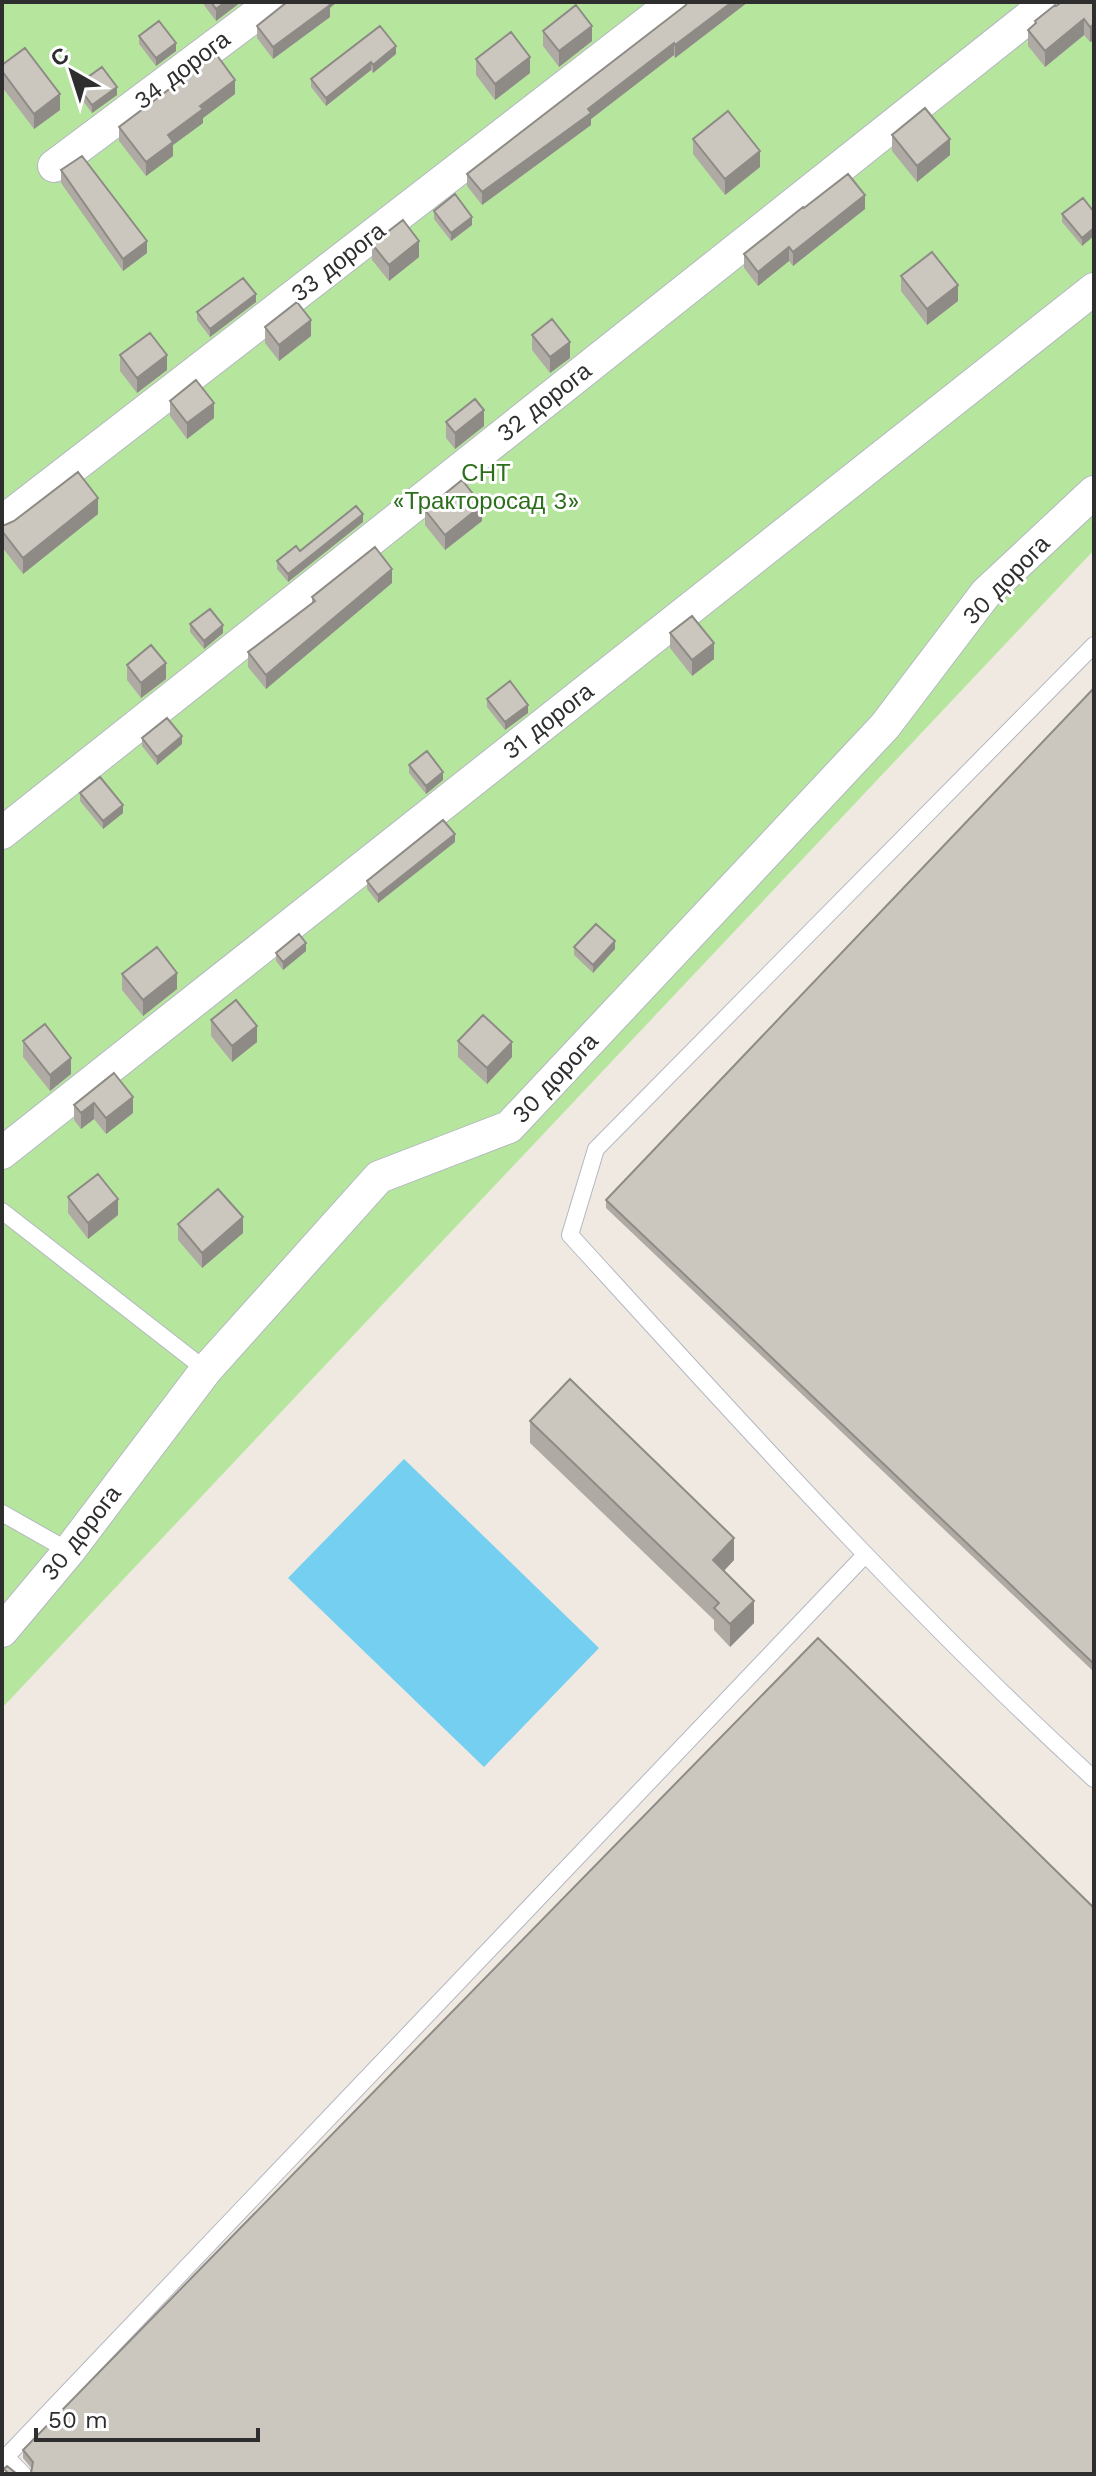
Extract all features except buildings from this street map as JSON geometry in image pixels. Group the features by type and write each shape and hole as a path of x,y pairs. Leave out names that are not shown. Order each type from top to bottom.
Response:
{"street":[{"name":"34 дорога","path":"54,166 273,2"},
{"name":"33 дорога","path":"2,522 674,2"},
{"name":"32 дорога","path":"2,833 1048,2"},
{"name":"31 дорога","path":"2,1153 1094,289"},
{"name":"30 дорога","path":"2,1631 69,1551 206,1370 379,1177 509,1127 885,726 986,593 1094,492"}],"lane":[{"path":"1094,645 596,1149 570,1235 864,1556 1014,1706 1094,1779"},
{"path":"2,1211 206,1370"},
{"path":"2,1513 69,1551"},
{"path":"23,2474 6,2457 864,1556"}],"green space":[{"name":"СНТ «Тракторосад 3»","path":"2,2 1094,2 1094,550 2,1708"}],"water":[{"path":"404,1459 599,1648 484,1767 288,1578"}]}
